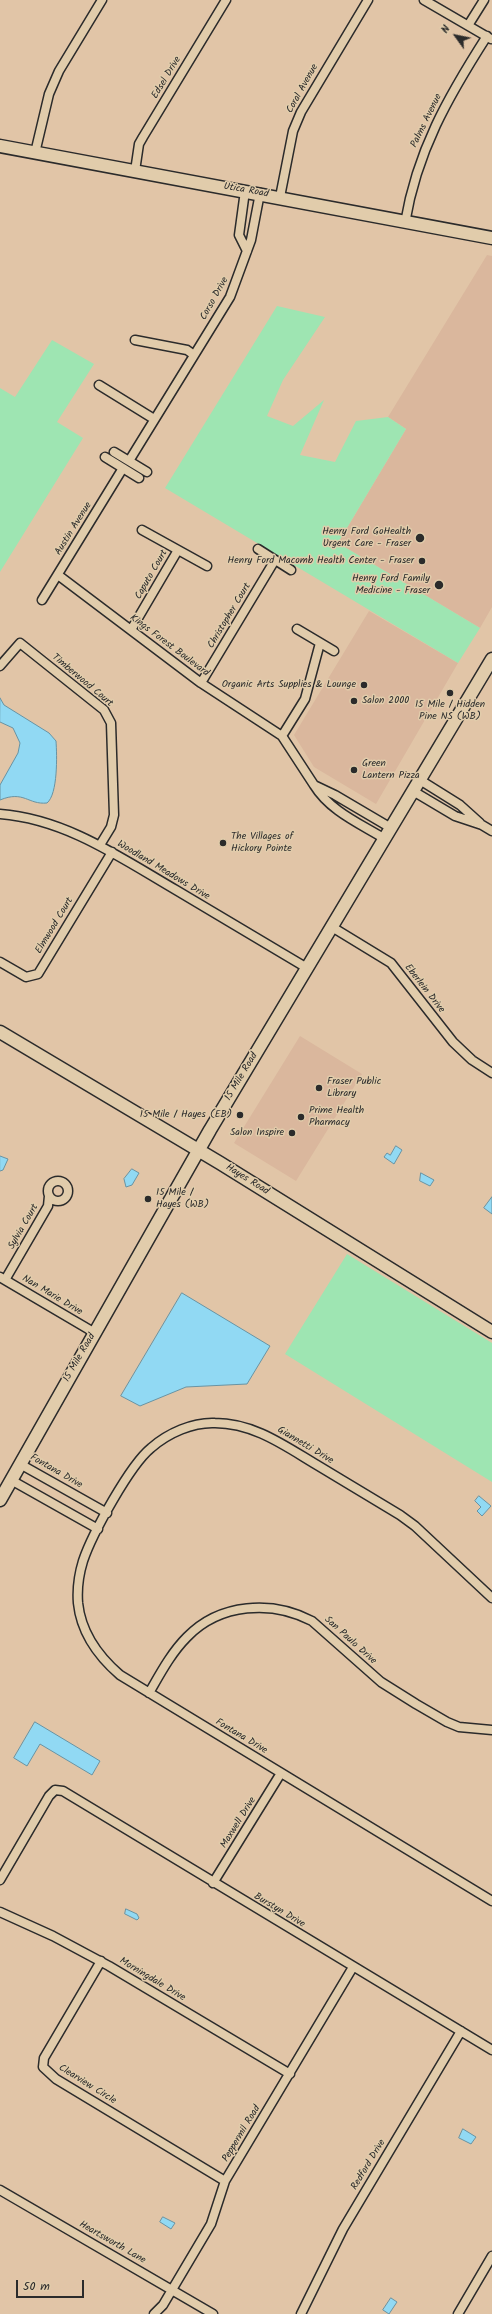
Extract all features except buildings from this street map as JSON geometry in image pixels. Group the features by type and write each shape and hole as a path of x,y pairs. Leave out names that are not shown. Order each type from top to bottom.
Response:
{"main road":[{"name":"Utica Road","path":"0,146 260,193 405,223 492,238"},
{"name":"15 Mile Road","path":"0,1500 199,1151 492,659"},
{"name":"Hayes Road","path":"0,1032 199,1151 492,1332"}],"street":[{"path":"35,153 49,94 59,71 102,0"},
{"name":"Edsel Drive","path":"135,171 139,144 226,0"},
{"name":"Coral Avenue","path":"280,197 293,131 301,112 368,0"},
{"path":"424,0 490,38"},
{"path":"468,24 484,0"},
{"name":"Palms Avenue","path":"405,223 413,180 432,130 490,38"},
{"path":"244,191 239,235 246,251"},
{"name":"Corso Drive","path":"128,461 230,297 246,251 260,193"},
{"path":"135,340 187,350 194,354"},
{"path":"99,385 154,419"},
{"path":"114,452 147,472"},
{"path":"105,457 139,478"},
{"name":"Austin Avenue","path":"42,600 123,468"},
{"path":"142,530 207,566"},
{"path":"258,549 291,570"},
{"name":"Caputo Court","path":"131,630 178,550"},
{"name":"Christopher Court","path":"201,683 276,560"},
{"name":"Kings Forest Boulevard","path":"58,575 201,683 282,736 322,798 332,807 384,839"},
{"path":"297,629 334,651"},
{"name":"Timberwood Court","path":"0,666 20,643 104,710 109,717 111,724 113,820 100,845"},
{"path":"282,736 305,699 320,643"},
{"path":"420,780 460,805 482,825 492,831"},
{"name":"Kings Forest Boulevard","path":"314,785 391,828"},
{"path":"413,791 455,816 482,825"},
{"name":"Woodland Meadows Drive","path":"0,814 36,820 57,826 100,845 307,968"},
{"name":"Elmwood Court","path":"0,962 26,977 38,974 112,852"},
{"name":"Eberlein Drive","path":"332,927 391,964 461,1050 492,1072"},
{"name":"Sylvia Court","path":"2,1278 48,1206 48,1190 51,1184 57,1181 64,1183 68,1188 67,1195 63,1200 48,1206"},
{"name":"Sylvia Court","path":"49,1196 57,1202"},
{"name":"Nan Marie Drive","path":"2,1278 95,1333"},
{"name":"Giannetti Drive","path":"107,1514 129,1475 151,1448 166,1437 194,1426 214,1423 233,1424 263,1433 400,1515 415,1526 492,1598"},
{"name":"Fontana Drive","path":"20,1464 107,1514 87,1552 80,1573 78,1602 84,1627 94,1647 108,1665 149,1693 492,1901"},
{"path":"11,1480 98,1529"},
{"name":"San Paulo Drive","path":"149,1693 177,1649 196,1629 226,1612 250,1607 272,1608 301,1615 312,1621 337,1640 381,1682 447,1722 474,1730 492,1730"},
{"name":"Maxwell Drive","path":"213,1883 281,1773"},
{"name":"Burstyn Drive","path":"0,1880 49,1796 55,1790 63,1791 213,1883 492,2050"},
{"name":"Morningdale Drive","path":"0,1912 53,1936 101,1961 290,2074"},
{"name":"Clearview Circle","path":"101,1961 44,2058 43,2067 56,2079 226,2181"},
{"name":"Peppermil Road","path":"154,2314 172,2290 210,2224 226,2181 353,1967"},
{"name":"Redford Drive","path":"301,2314 343,2229 461,2031"},
{"name":"Heartsworth Lane","path":"0,2190 213,2314"},
{"path":"458,2314 492,2256"}],"shaded area":[{"path":"487,255 492,256 492,607 480,628 338,543 406,429 388,417"},
{"path":"369,611 458,663 376,804 314,767 294,735"},
{"path":"300,1036 362,1074 296,1181 234,1143"}],"green space":[{"path":"277,306 325,317 283,380 267,416 293,426 324,400 300,455 335,462 356,421 388,417 406,429 338,543 480,628 458,663 165,488"},
{"path":"52,340 94,364 57,422 83,438 0,572 0,388 15,397"},
{"path":"347,1254 492,1343 492,1482 285,1354"}],"water":[{"path":"0,698 4,705 49,733 56,741 55,783 51,798 47,803 35,802 20,797 8,797 0,800 0,785 18,753 20,743 13,728 0,722"},
{"path":"396,1146 402,1150 394,1164 384,1157 387,1153 390,1155"},
{"path":"0,1156 8,1159 3,1170 0,1171"},
{"path":"132,1169 139,1173 132,1185 126,1187 124,1179"},
{"path":"421,1173 434,1180 430,1186 420,1181"},
{"path":"492,1197 492,1214 484,1208"},
{"path":"182,1293 270,1346 247,1384 186,1387 140,1406 121,1396"},
{"path":"479,1496 491,1506 482,1516 477,1511 481,1507 475,1501"},
{"path":"35,1722 100,1761 92,1775 40,1744 27,1766 14,1758"},
{"path":"126,1909 137,1914 139,1918 137,1920 125,1914"},
{"path":"463,2129 476,2137 471,2144 459,2138"},
{"path":"163,2217 175,2223 171,2229 160,2222"},
{"path":"391,2298 397,2302 389,2314 383,2310"}],"place":[{"name":"Henry Ford GoHealth Urgent Care - Fraser","path":"420,538"},
{"name":"Henry Ford Macomb Health Center - Fraser","path":"422,561"},
{"name":"Henry Ford Family Medicine - Fraser","path":"439,585"},
{"name":"Organic Arts Supplies & Lounge","path":"364,685"},
{"name":"15 Mile / Hidden Pine NS (WB)","path":"450,693"},
{"name":"Salon 2000","path":"354,701"},
{"name":"Green Lantern Pizza","path":"354,770"},
{"name":"The Villages of Hickory Pointe","path":"223,843"},
{"name":"Fraser Public Library","path":"319,1088"},
{"name":"15 Mile / Hayes (EB)","path":"240,1115"},
{"name":"Prime Health Pharmacy","path":"301,1117"},
{"name":"Salon Inspire","path":"292,1133"},
{"name":"15 Mile / Hayes (WB)","path":"148,1199"}]}
